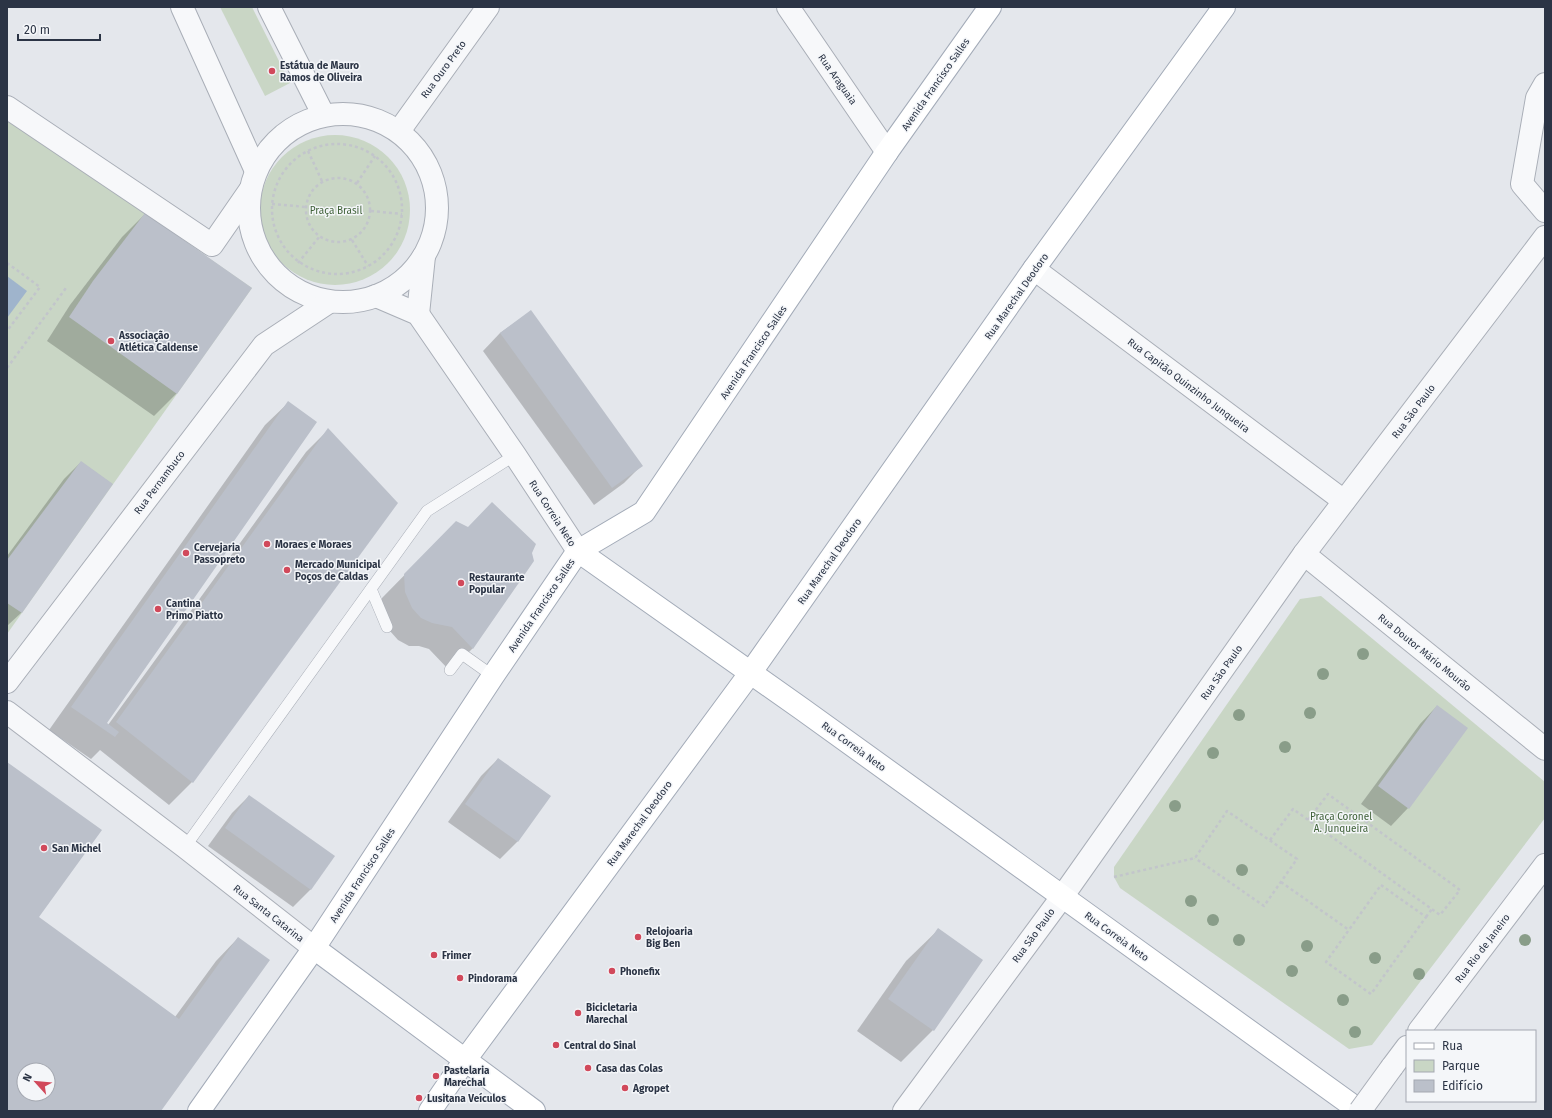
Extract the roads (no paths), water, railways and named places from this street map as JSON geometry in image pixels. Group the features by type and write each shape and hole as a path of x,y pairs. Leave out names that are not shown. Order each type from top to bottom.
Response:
{"main road":[{"name":"Avenida Francisco Salles","path":"199,1111 314,948 493,676 578,551 644,512 887,152 990,7"},
{"name":"Rua Marechal Deodoro","path":"430,1111 464,1060 751,672 1034,269 1224,7"},
{"name":"Rua Correia Neto","path":"578,551 751,672 1360,1111"},
{"name":"Rua Santa Catarina","path":"314,948 534,1111"}],"street":[{"path":"182,7 253,180 249,216 254,240 266,263 283,281 305,294 329,302 353,302 376,296 395,286 411,273 424,256"},
{"path":"269,7 323,114"},
{"name":"Rua Ouro Preto","path":"399,131 488,7"},
{"name":"Rua Araguaia","path":"788,7 887,152"},
{"path":"1545,84 1538,98 1522,184 1545,212"},
{"path":"7,107 212,245 253,180 270,149 288,131 323,114 352,113 372,117 399,131 419,151 431,176 437,202 434,230 424,256 418,314 376,296"},
{"name":"Rua São Paulo","path":"904,1111 1062,897 1304,554 1545,237"},
{"name":"Rua Capitão Quinzinho Junqueira","path":"1034,269 1344,501"},
{"name":"Rua Pernambuco","path":"7,682 264,345 329,302"},
{"name":"Rua Correia Neto","path":"418,314 515,455 578,551"},
{"name":"Rua Doutor Mário Mourão","path":"1304,554 1545,749"},
{"name":"Rua Santa Catarina","path":"7,712 186,847 314,948"},
{"name":"Rua Rio de Janeiro","path":"1420,1030 1545,865"},
{"path":"1360,1111 1406,1048"}],"lane":[{"path":"186,847 427,511 515,455"},
{"path":"371,589 387,627"},
{"path":"450,670 462,654 493,676"}],"water":[{"path":"7,276 27,291 7,318"}],"place":[{"name":"Estátua de Mauro Ramos de Oliveira","path":"272,71"},
{"name":"Associação Atlética Caldense","path":"111,341"},
{"name":"Moraes e Moraes","path":"267,544"},
{"name":"Cervejaria Passopreto","path":"186,553"},
{"name":"Mercado Municipal Poços de Caldas","path":"287,570"},
{"name":"Restaurante Popular","path":"461,583"},
{"name":"Cantina Primo Piatto","path":"158,609"},
{"name":"San Michel","path":"44,848"},
{"name":"Relojoaria Big Ben","path":"638,937"},
{"name":"Frimer","path":"434,955"},
{"name":"Phonefix","path":"612,971"},
{"name":"Pindorama","path":"460,978"},
{"name":"Bicicletaria Marechal","path":"578,1013"},
{"name":"Central do Sinal","path":"556,1045"},
{"name":"Casa das Colas","path":"588,1068"},
{"name":"Pastelaria Marechal","path":"436,1076"},
{"name":"Agropet","path":"625,1088"},
{"name":"Lusitana Veículos","path":"419,1098"}],"park label":[{"name":"Praça Brasil","path":"336,210"},
{"name":"Praça Coronel A. Junqueira","path":"1341,822"}]}
